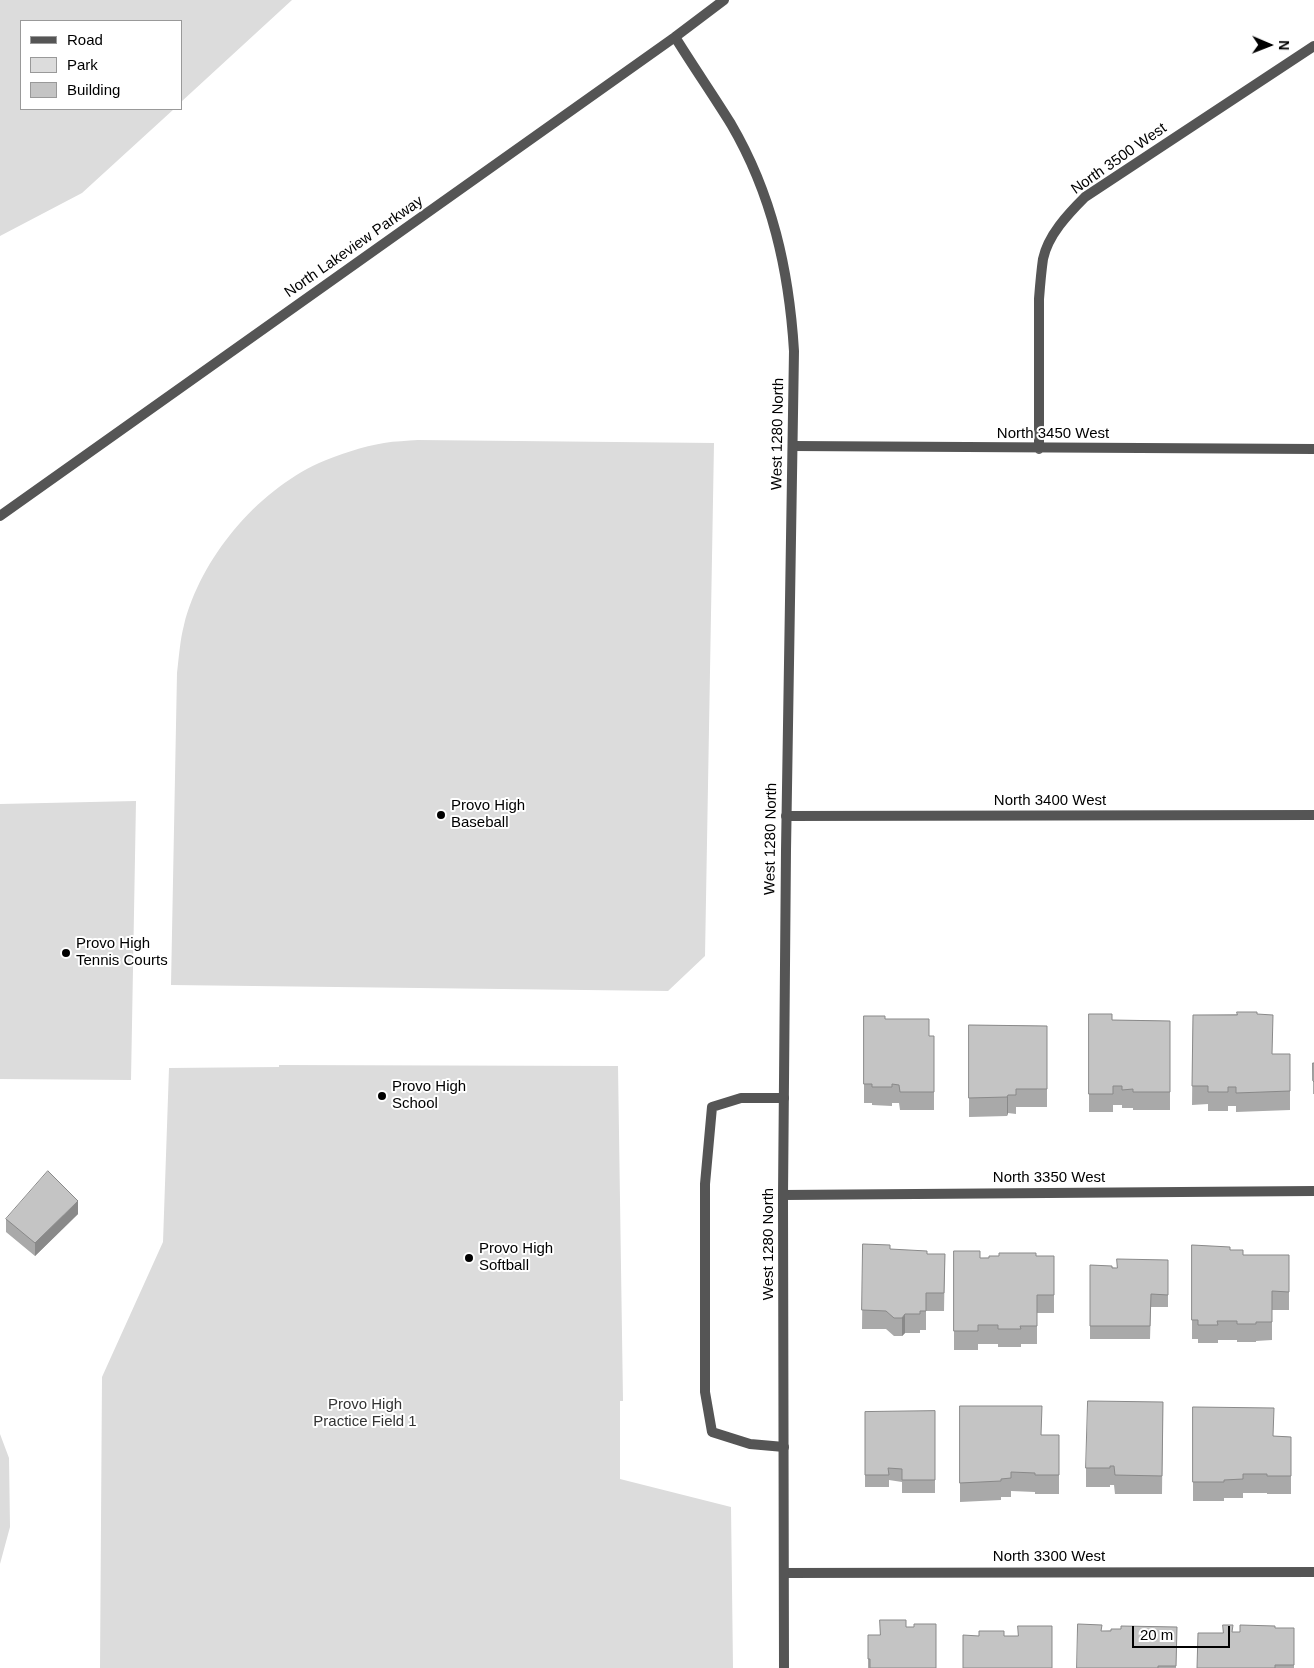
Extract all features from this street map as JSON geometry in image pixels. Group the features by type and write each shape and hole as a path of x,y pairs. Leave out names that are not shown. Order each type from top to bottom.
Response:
{"street":[{"name":"North Lakeview Parkway","path":"0,516 675,37 724,0"},
{"name":"West 1280 North","path":"675,37 731,124 749,160 777,234 786,272 792,311 794,351 786,816 783,1195 784,1668"},
{"name":"North 3500 West","path":"1039,449 1040,284 1044,257 1061,224 1085,197 1314,46"},
{"name":"North 3450 West","path":"793,446 1039,449 1314,449"},
{"name":"North 3400 West","path":"786,816 1314,815"},
{"path":"784,1098 740,1098 712,1107 705,1184 705,1392 712,1432 750,1444 784,1447"},
{"name":"North 3350 West","path":"783,1195 1314,1191"},
{"name":"North 3300 West","path":"784,1572 1314,1572"}],"green space":[{"path":"0,0 292,0 182,101 182,20 20,20 20,110 173,110 82,193 0,236"},
{"name":"Provo High Baseball","path":"418,440 714,443 705,956 668,991 171,985 177,673 184,625 192,600 203,576 234,530 253,509 274,491 319,463 342,454 376,444"},
{"name":"Provo High Tennis Courts","path":"136,801 131,1080 0,1079 0,804"},
{"name":"Provo High Practice Field 1","path":"279,1065 618,1066 623,1401 620,1401 620,1479 731,1507 733,1668 100,1668 102,1377 163,1242 169,1068 279,1067"},
{"path":"0,1434 9,1458 10,1527 0,1564"}],"building":[{"path":"1237,1012 1257,1012 1257,1014 1273,1015 1272,1054 1290,1054 1290,1091 1236,1093 1236,1087 1228,1087 1228,1092 1208,1092 1208,1086 1192,1086 1193,1015 1237,1015"},
{"path":"1089,1014 1112,1014 1112,1020 1170,1021 1170,1092 1133,1092 1133,1089 1122,1090 1122,1086 1113,1086 1113,1094 1089,1094"},
{"path":"864,1016 885,1016 885,1019 929,1019 929,1036 934,1036 934,1092 900,1092 899,1085 892,1084 892,1087 872,1087 872,1084 864,1084"},
{"path":"969,1025 1047,1026 1047,1089 1016,1089 1016,1095 1008,1095 1007,1097 969,1098"},
{"path":"1314,1063 1314,1082 1313,1081"},
{"path":"48,1171 78,1201 35,1243 6,1219"},
{"path":"863,1244 890,1245 890,1249 927,1251 927,1254 945,1254 944,1293 926,1293 926,1311 920,1311 920,1314 905,1314 902,1318 894,1318 886,1311 862,1310"},
{"path":"1192,1245 1230,1247 1230,1250 1243,1250 1243,1255 1289,1255 1289,1292 1272,1291 1272,1322 1237,1324 1237,1321 1217,1321 1218,1325 1198,1325 1198,1320 1192,1320"},
{"path":"954,1251 980,1251 980,1258 999,1256 999,1253 1036,1253 1036,1256 1054,1256 1054,1295 1037,1295 1037,1326 1020,1326 1021,1329 998,1329 998,1325 978,1325 978,1331 954,1331"},
{"path":"1117,1259 1168,1260 1168,1295 1151,1294 1150,1326 1090,1326 1090,1265 1117,1268"},
{"path":"1088,1401 1163,1402 1162,1476 1115,1475 1114,1466 1110,1466 1110,1468 1086,1468"},
{"path":"960,1406 1042,1406 1041,1435 1059,1435 1059,1475 1011,1472 1011,1478 1001,1479 1001,1481 960,1483"},
{"path":"1193,1407 1274,1408 1273,1436 1291,1437 1291,1476 1243,1474 1243,1479 1224,1480 1224,1482 1193,1482"},
{"path":"935,1411 935,1480 902,1480 902,1469 888,1468 889,1475 865,1475 865,1412"},
{"path":"880,1620 906,1620 906,1627 914,1627 914,1624 936,1624 936,1668 870,1668 868,1635 880,1635"},
{"path":"1078,1624 1102,1625 1101,1631 1121,1629 1121,1626 1177,1627 1176,1666 1158,1666 1158,1668 1077,1668"},
{"path":"1223,1625 1233,1625 1232,1632 1240,1632 1240,1625 1294,1628 1294,1665 1275,1665 1275,1668 1197,1668 1198,1633 1223,1633"},
{"path":"1018,1626 1052,1626 1052,1668 963,1668 963,1635 979,1636 979,1631 1004,1631 1004,1636 1018,1636"}],"place":[{"name":"Provo High Baseball","path":"441,815"},
{"name":"Provo High Tennis Courts","path":"66,953"},
{"name":"Provo High School","path":"382,1096"},
{"name":"Provo High Softball","path":"469,1258"}]}
